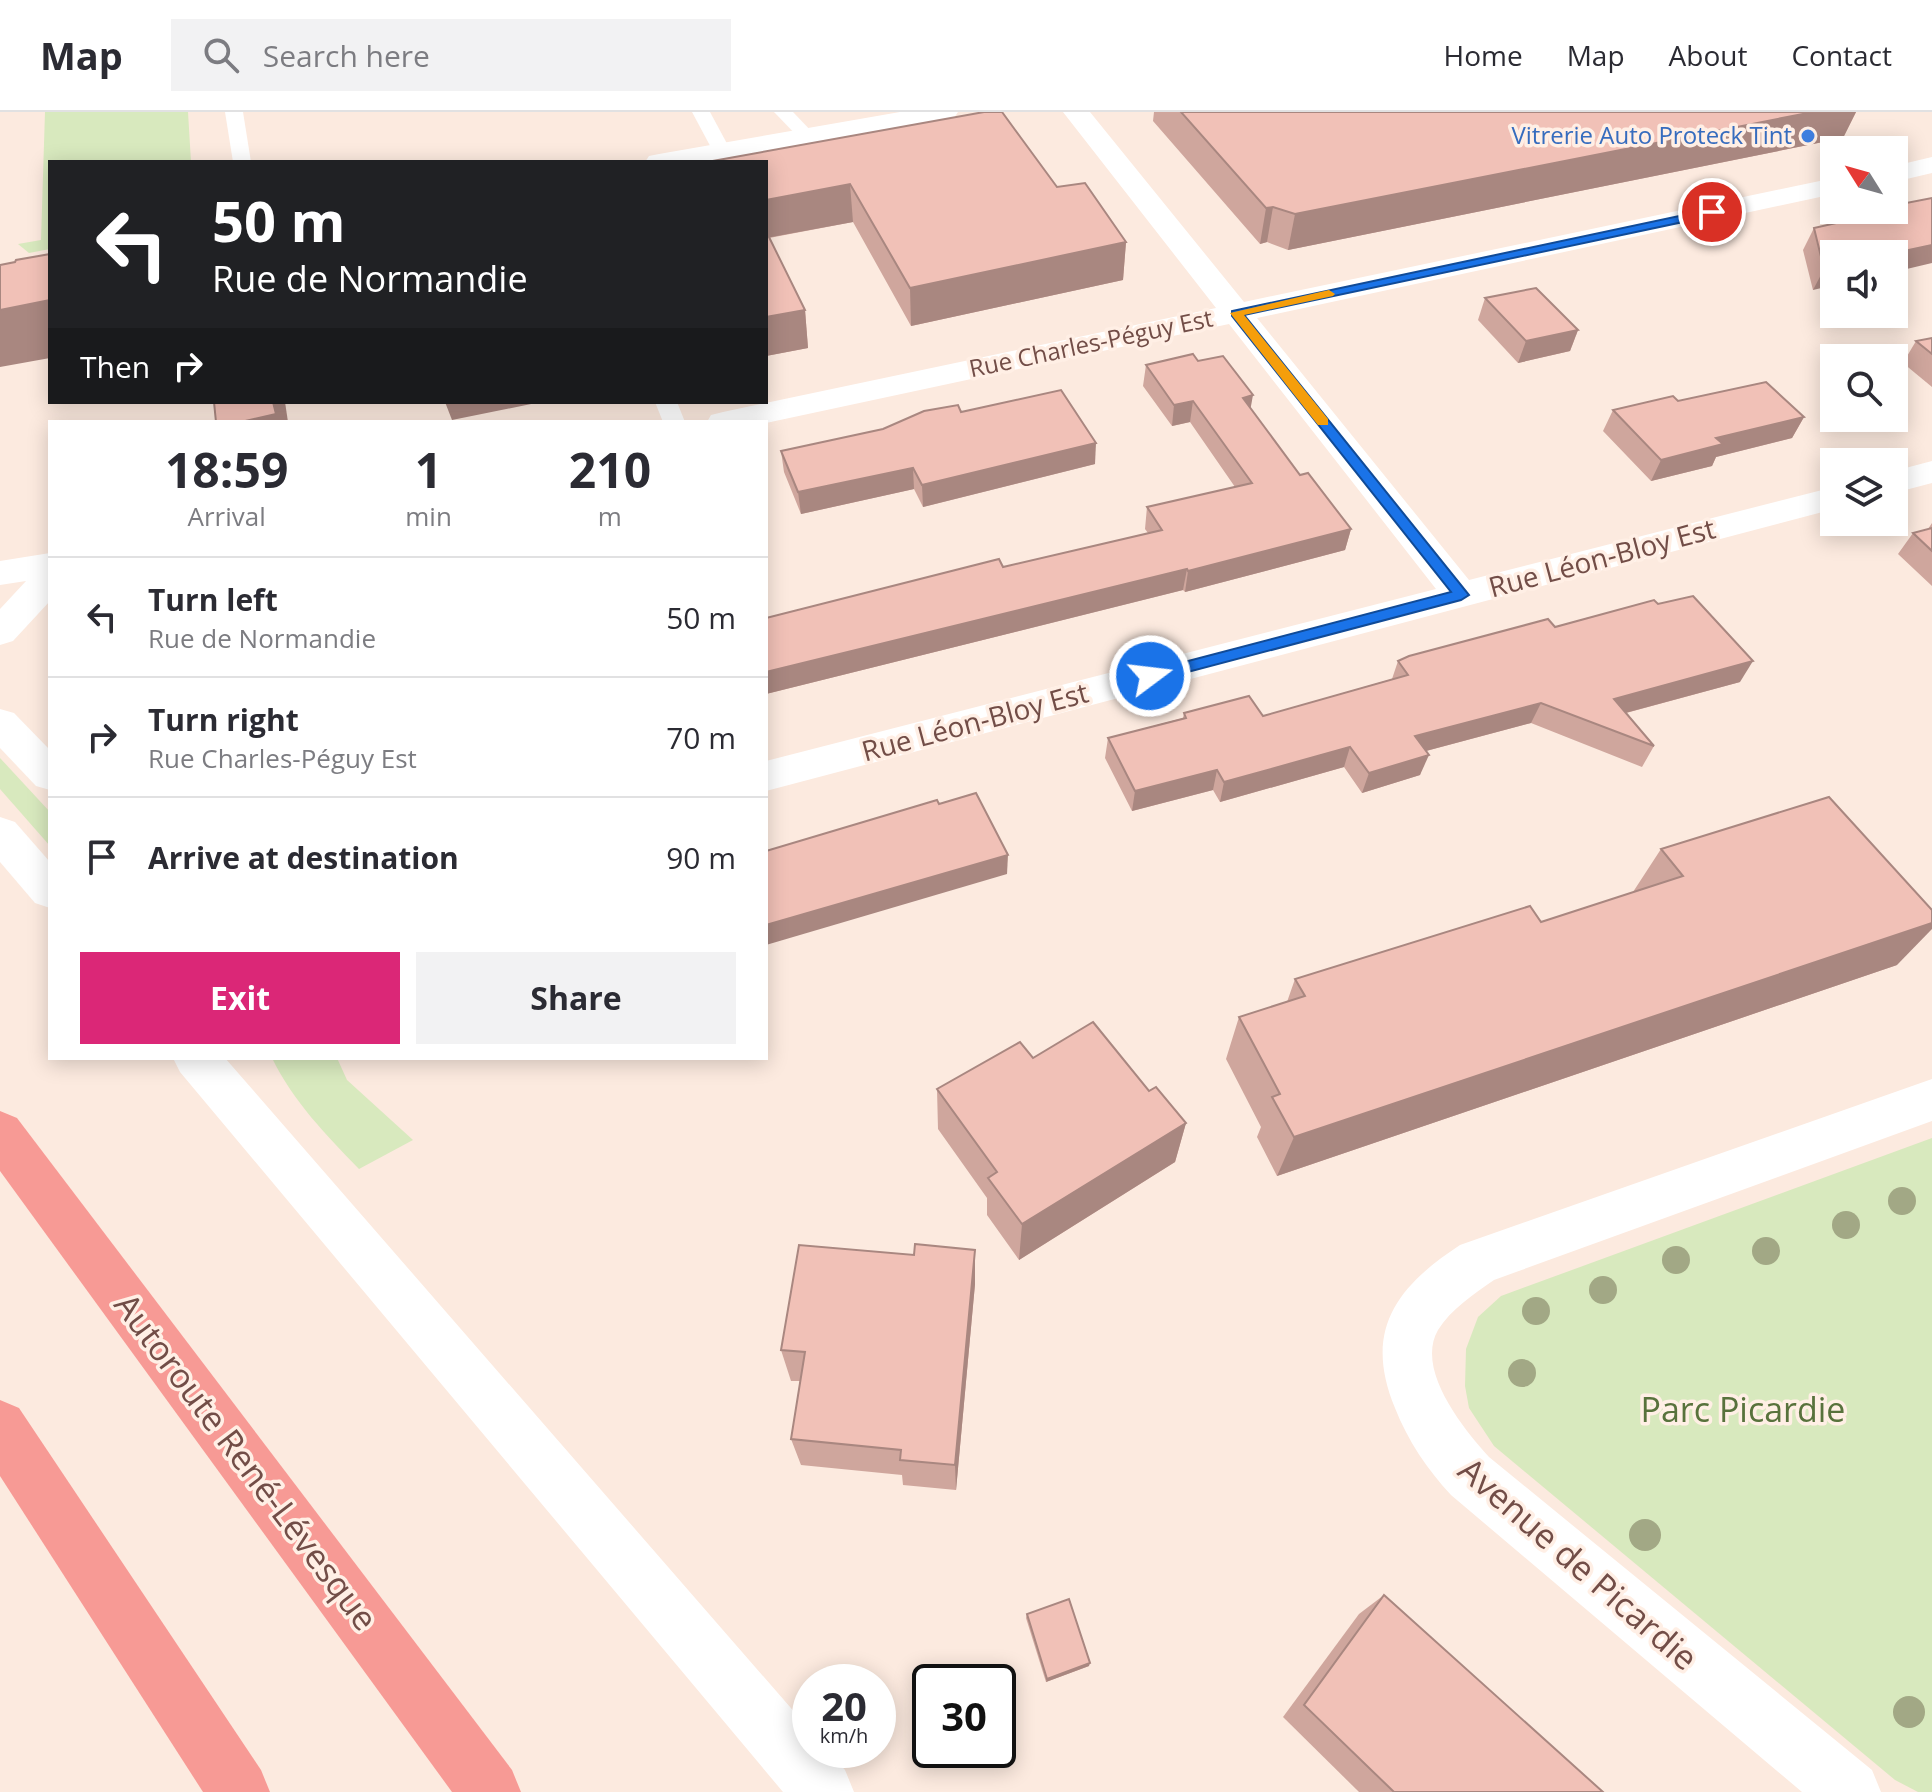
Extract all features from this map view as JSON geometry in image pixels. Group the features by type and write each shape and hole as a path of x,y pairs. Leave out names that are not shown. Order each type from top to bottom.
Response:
{"highway":[{"name":"Autoroute René-Lévesque","path":"0,1133 490,1792"},
{"path":"0,1427 239,1792"}],"street":[{"path":"670,160 945,112"},
{"path":"1076,112 1461,595"},
{"path":"1908,171 1932,165"},
{"name":"Rue Charles-Péguy Est","path":"732,420 1820,189"},
{"path":"1908,478 1932,472"},
{"name":"Rue Léon-Bloy Est","path":"768,775 1820,502"},
{"path":"0,573 48,565"},
{"path":"0,632 48,580"},
{"path":"0,723 48,773"},
{"path":"0,833 48,889"},
{"path":"213,1066 823,1792"},
{"name":"Avenue de Picardie","path":"1850,1792 1470,1476 1428,1425 1412,1382 1407,1346 1410,1329 1423,1307 1446,1283 1478,1262 1932,1100"}],"lane":[{"path":"234,112 242,160"},
{"path":"701,112 722,151"},
{"path":"783,112 807,136"}],"green space":[{"path":"45,112 188,112 191,160 48,160 48,249 29,253 18,244 41,240"},
{"path":"0,758 48,810 48,844 0,789"},
{"path":"273,1060 338,1060 347,1080 413,1140 359,1169 300,1103"},
{"name":"Parc Picardie","path":"1932,1138 1932,1792 1918,1792 1895,1780 1494,1446 1469,1408 1465,1386 1466,1349 1478,1317 1501,1296"}],"building":[{"path":"984,112 1002,112 1057,187 1085,183 1126,242 910,288 850,184 768,200 768,160 718,160"},
{"path":"1181,112 1813,112 1295,214 1266,208"},
{"path":"1932,198 1932,245 1908,250 1908,240 1820,240 1820,253 1814,228 1832,224 1908,224 1908,203"},
{"path":"768,235 805,310 768,317"},
{"path":"48,254 48,300 0,310 0,265"},
{"path":"1536,288 1578,330 1526,341 1485,298"},
{"path":"1932,338 1932,354 1916,341"},
{"path":"1193,354 1198,361 1223,356 1253,395 1243,398 1300,475 1308,473 1351,529 768,672 768,617 999,559 1003,567 1162,530 1147,507 1252,483 1193,401 1174,405 1146,365"},
{"path":"1766,382 1804,417 1716,438 1723,444 1661,460 1613,410 1673,396 1678,401"},
{"path":"1061,390 1096,443 922,485 913,468 798,492 781,451 883,429 924,411 958,405 961,412"},
{"path":"214,404 274,404 276,414 250,420 216,420"},
{"path":"1932,528 1932,551 1913,533"},
{"path":"1693,596 1753,661 1614,699 1654,746 1541,703 1415,736 1429,755 1369,773 1350,747 1224,782 1217,770 1135,791 1108,738 1186,718 1184,713 1249,696 1263,716 1408,675 1398,661 1409,656 1548,619 1555,627 1654,600 1658,604"},
{"path":"976,793 1008,855 768,924 768,850 937,800 939,804"},
{"path":"1829,797 1932,910 1932,923 1294,1137 1272,1097 1280,1094 1239,1017 1305,996 1295,979 1530,906 1541,922 1683,876 1661,849"},
{"path":"1093,1022 1149,1091 1156,1087 1186,1123 1022,1224 988,1178 997,1172 937,1089 1020,1042 1033,1058"},
{"path":"915,1244 975,1250 955,1465 900,1460 901,1450 791,1439 805,1352 781,1350 799,1245 914,1255"},
{"path":"1384,1595 1603,1792 1394,1792 1304,1705"},
{"path":"1069,1599 1090,1663 1047,1679 1027,1614"}],"slow traffic":[{"path":"1323,422 1236,313 1329,294"}],"place":[{"name":"Vitrerie Auto Proteck Tint","path":"1808,136"}],"route":[{"path":"1150,676 1461,595 1236,313 1712,212"}]}
